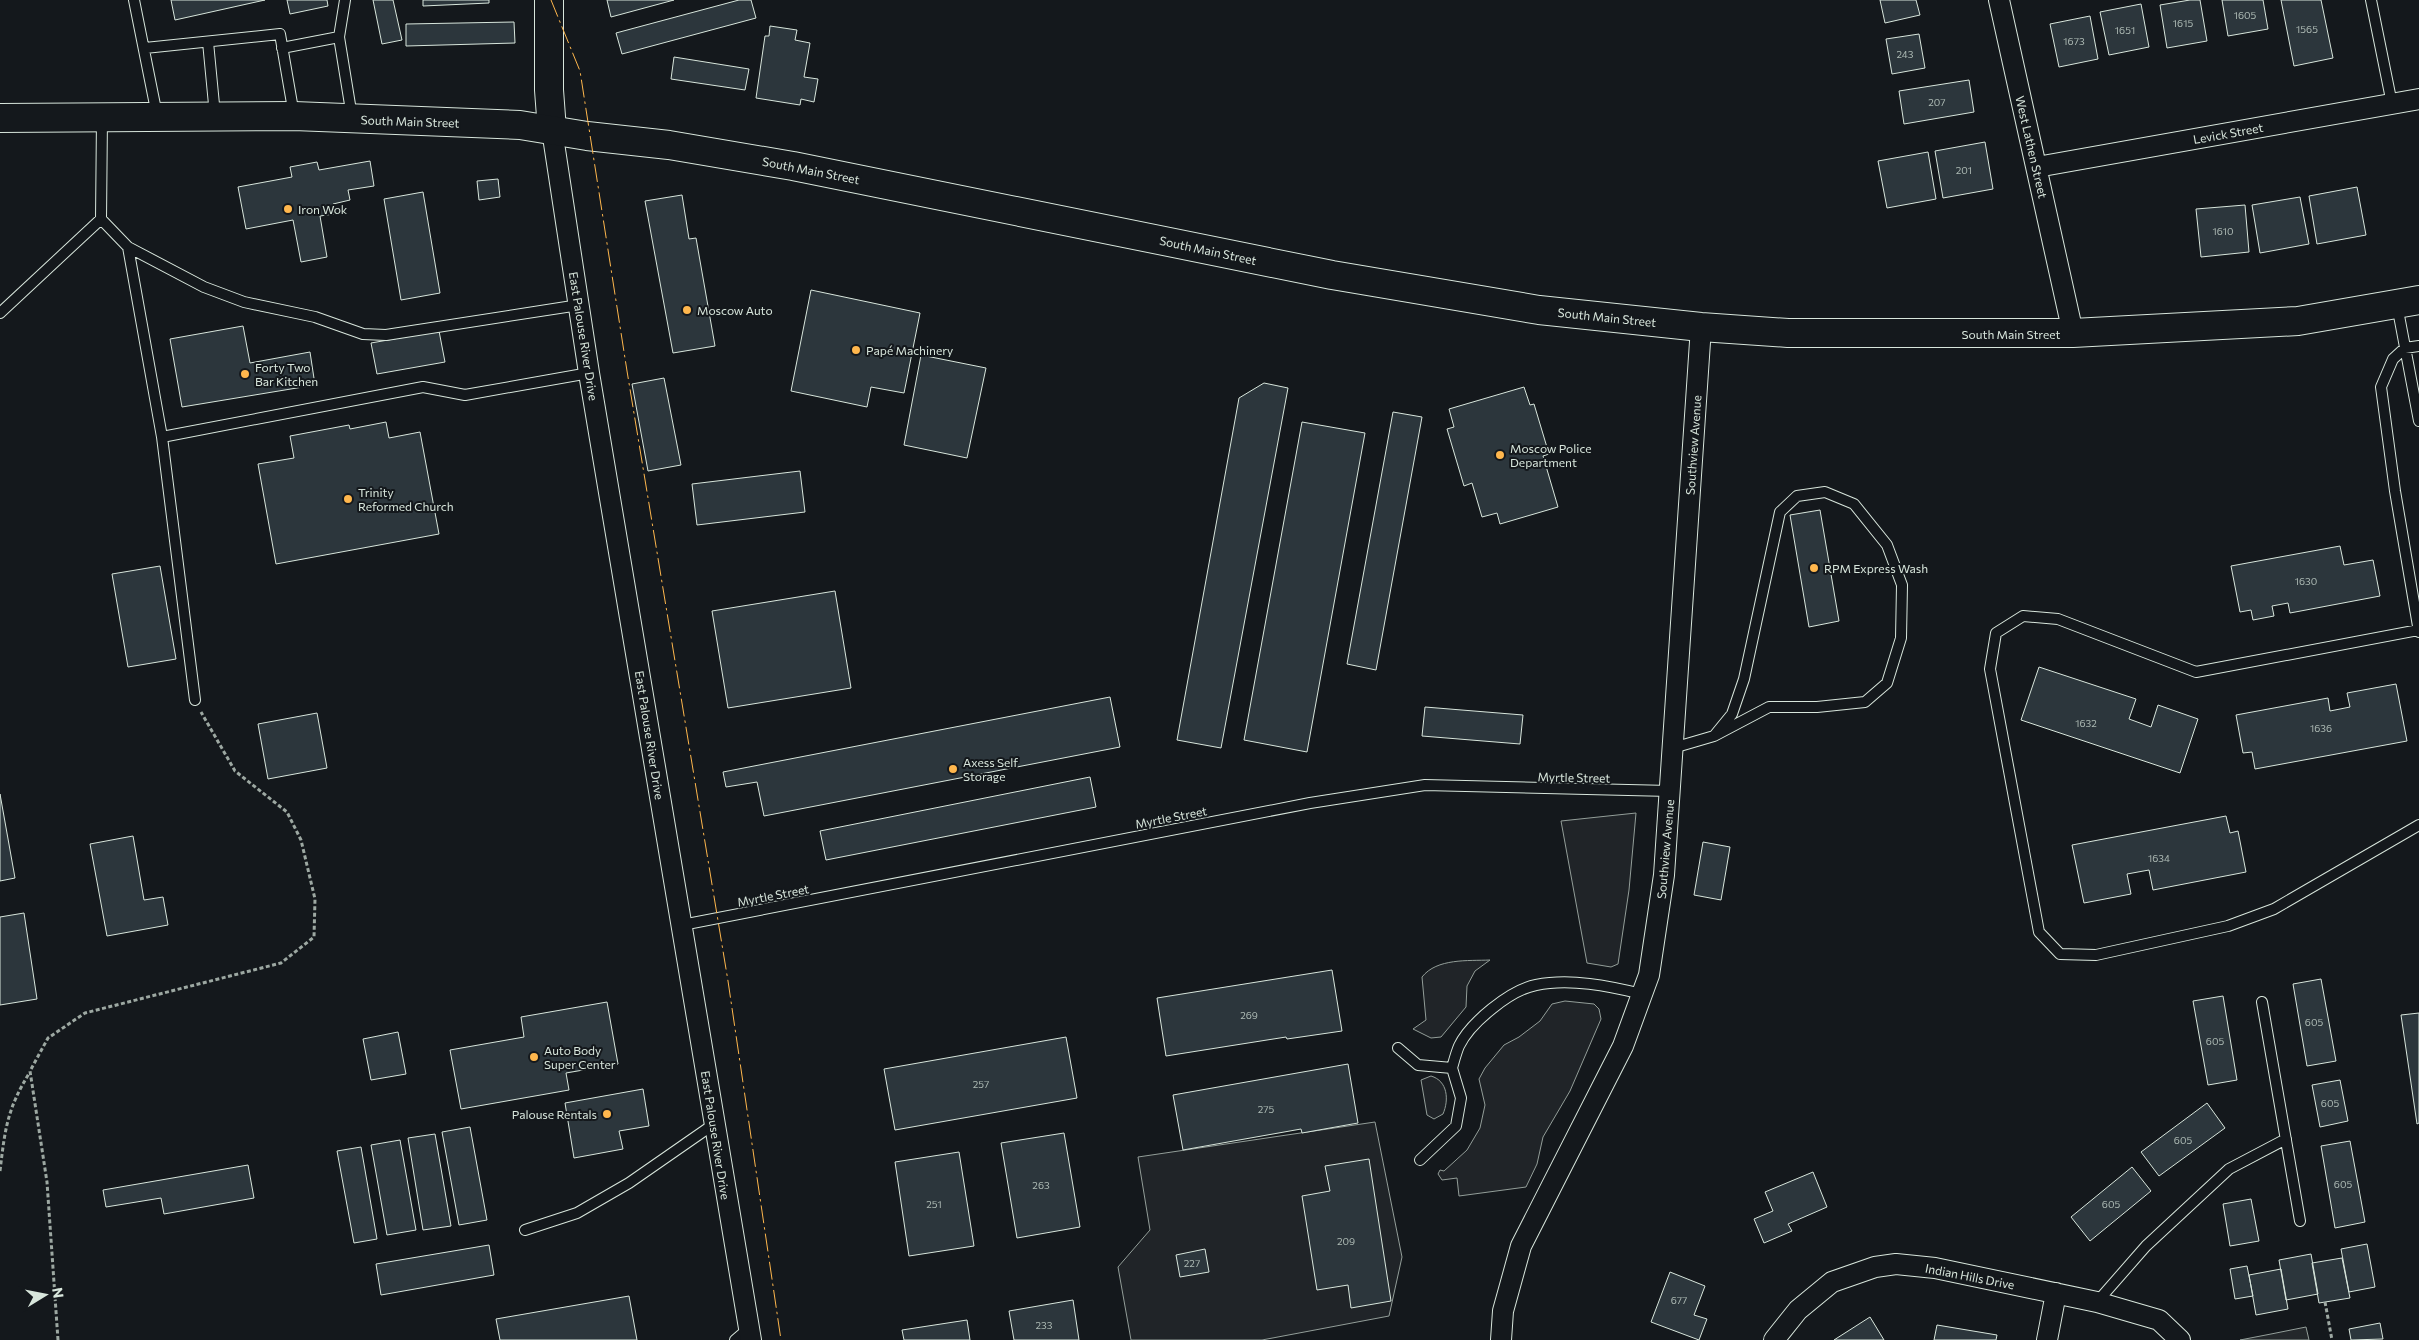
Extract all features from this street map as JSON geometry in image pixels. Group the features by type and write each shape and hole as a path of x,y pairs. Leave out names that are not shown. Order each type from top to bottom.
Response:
{"main road":[{"path":"549,0 549,90 552,130"},
{"name":"South Main Street","path":"9,118 294,116 520,125 669,145 793,166 1332,276 1539,310 1701,327 1788,333 2073,333 2298,321 2408,302"}],"street":[{"name":"West Lathen Street","path":"1998,0 2073,333"},
{"name":"Levick Street","path":"2037,167 2419,99"},
{"name":"East Palouse River Drive","path":"552,130 589,373 714,1124 745,1336"},
{"name":"Southview Avenue","path":"1501,1340 1503,1311 1521,1246 1623,1046 1649,976 1664,875 1701,327"},
{"name":"Indian Hills Drive","path":"1774,1340 1798,1310 1832,1282 1875,1267 1896,1264 1935,1268 2097,1302 2159,1320 2180,1340"},
{"path":"2046,1340 2056,1293"}],"lane":[{"path":"134,0 157,116"},
{"path":"345,0 339,37 352,119"},
{"path":"2371,0 2392,104"},
{"path":"145,48 280,34 294,116"},
{"path":"282,48 339,37"},
{"path":"208,42 215,116"},
{"path":"102,116 101,219 128,247 220,293 244,302 315,318 363,334 386,335 579,304"},
{"path":"0,313 101,219"},
{"path":"128,247 162,437 195,700"},
{"path":"2408,302 2405,348 2419,421"},
{"path":"2419,346 2405,348 2393,359 2381,387 2395,490 2419,631 2196,672 2058,619 2023,616 1996,633 1990,669 2039,932 2060,954 2096,955 2228,926 2274,909 2419,825"},
{"path":"162,437 423,387 465,395 589,373"},
{"path":"1673,748 1714,736 1769,707 1817,707 1865,702 1887,683 1901,638 1902,585 1887,545 1854,504 1825,492 1797,496 1780,512 1744,679 1732,714 1714,736"},
{"name":"Myrtle Street","path":"682,925 1310,803 1425,785 1670,791"},
{"path":"1420,1160 1456,1126 1461,1098 1452,1068 1460,1044 1484,1015 1506,997 1535,985 1561,983 1606,986 1642,994"},
{"path":"2262,1002 2300,1222"},
{"path":"1398,1048 1418,1065 1452,1068"},
{"path":"525,1230 577,1212 629,1183 714,1124"},
{"path":"2097,1302 2146,1246 2228,1169 2286,1139"}],"path":[{"path":"0,1171 5,1128 14,1097 48,1038 85,1013 281,962 314,937 314,899 300,840 287,812 234,771 195,700"},
{"path":"30,1071 47,1182 58,1340"},
{"path":"2325,1302 2332,1340"}],"shaded area":[{"path":"1636,813 1629,890 1618,964 1611,967 1587,963 1561,821"},
{"path":"1490,960 1475,971 1467,986 1466,1007 1441,1037 1431,1038 1413,1029 1426,1020 1422,977 1428,971 1436,966 1453,962"},
{"path":"1565,1001 1594,1004 1599,1009 1601,1019 1570,1091 1543,1137 1537,1164 1526,1187 1459,1196 1457,1178 1442,1180 1438,1174 1440,1170 1444,1171 1467,1150 1480,1128 1485,1105 1479,1079 1485,1068 1504,1045 1519,1037 1540,1021 1552,1004"},
{"path":"1431,1076 1441,1082 1446,1092 1443,1114 1434,1119 1427,1115 1421,1080"},
{"path":"1375,1122 1402,1257 1389,1316 1262,1340 1131,1340 1118,1267 1150,1230 1138,1157"},
{"path":"2306,1327 2309,1340 2240,1340 2271,1334"}],"building":[{"path":"171,0 265,0 175,20"},
{"path":"287,0 327,0 328,6 290,14"},
{"path":"373,0 393,0 402,40 382,44"},
{"path":"423,0 489,0 489,3 423,6"},
{"path":"607,0 674,0 611,17"},
{"path":"739,0 751,0 756,18 622,54 616,33"},
{"path":"1880,0 1916,0 1920,15 1885,23"},
{"path":"2200,0 2207,41 2167,48 2160,5"},
{"path":"2222,0 2263,0 2268,29 2228,36"},
{"path":"2281,0 2321,0 2333,58 2294,66"},
{"path":"2141,4 2149,47 2109,55 2100,12"},
{"path":"2090,16 2098,59 2059,67 2050,24"},
{"path":"514,22 515,43 406,46 406,24"},
{"path":"770,26 797,30 795,40 810,43 804,77 818,79 814,102 801,99 800,105 756,98 765,36 769,36"},
{"path":"1919,34 1925,68 1892,74 1886,39"},
{"path":"674,57 749,69 745,90 671,79"},
{"path":"1969,80 1974,112 1904,124 1899,91"},
{"path":"1985,142 1993,189 1943,198 1935,151"},
{"path":"1928,152 1936,199 1887,208 1878,161"},
{"name":"Iron Wok","path":"370,161 374,186 348,190 350,200 333,204 334,214 320,216 327,257 301,262 293,220 246,229 238,187 292,177 290,167 317,162 319,170"},
{"path":"498,179 500,197 479,200 477,181"},
{"path":"2357,187 2366,235 2317,244 2309,196"},
{"path":"423,192 440,293 401,300 384,199"},
{"name":"Moscow Auto","path":"682,195 689,239 696,238 715,346 673,353 645,201"},
{"path":"2300,197 2309,244 2260,253 2252,205"},
{"path":"2245,205 2249,252 2201,257 2196,209"},
{"name":"Papé Machinery","path":"811,290 920,313 904,393 871,387 867,407 791,391"},
{"name":"Forty Two Bar Kitchen","path":"243,326 250,363 310,352 315,385 182,407 170,339"},
{"path":"439,331 445,362 377,374 371,343"},
{"path":"921,355 986,368 967,458 904,445"},
{"path":"664,378 681,465 648,471 632,384"},
{"path":"1264,383 1288,388 1221,748 1177,740 1239,398"},
{"name":"Moscow Police Department","path":"1524,387 1530,405 1534,404 1549,454 1543,456 1558,507 1500,524 1497,513 1482,517 1472,483 1464,486 1447,429 1454,427 1449,409"},
{"path":"1393,412 1422,417 1376,670 1347,664"},
{"name":"Trinity Reformed Church","path":"386,422 389,438 420,432 439,534 276,564 258,464 294,458 290,436 349,425 350,429"},
{"path":"1302,422 1365,433 1307,752 1244,740"},
{"path":"800,471 805,512 697,525 692,484"},
{"name":"RPM Express Wash","path":"1820,510 1839,621 1809,627 1790,515"},
{"path":"2340,546 2344,565 2373,560 2380,596 2290,613 2288,603 2272,606 2274,616 2253,620 2251,610 2240,612 2231,566"},
{"path":"160,566 176,659 128,667 112,574"},
{"path":"835,591 851,688 728,708 712,611"},
{"path":"2039,667 2136,699 2129,719 2151,727 2158,705 2198,719 2180,773 2021,720"},
{"path":"2396,684 2407,741 2255,769 2252,752 2243,753 2236,715 2328,698 2330,711 2350,707 2347,693"},
{"path":"1110,697 1120,747 764,816 757,782 726,787 723,772"},
{"path":"1425,707 1523,715 1520,744 1422,736"},
{"path":"317,713 327,768 268,779 258,724"},
{"path":"1090,777 1096,807 826,860 820,831"},
{"path":"0,794 15,878 0,881"},
{"path":"2226,816 2230,833 2238,831 2246,872 2153,890 2149,870 2127,874 2131,894 2084,903 2072,845"},
{"path":"133,836 144,900 163,897 168,925 107,936 90,844"},
{"path":"1703,842 1730,847 1721,900 1694,895"},
{"path":"24,913 37,999 0,1005 0,917"},
{"path":"1332,970 1342,1031 1287,1039 1286,1037 1166,1056 1157,998"},
{"path":"2321,979 2336,1061 2307,1066 2293,984"},
{"path":"2223,996 2237,1080 2208,1085 2193,1001"},
{"name":"Auto Body Super Center","path":"607,1002 618,1064 566,1073 569,1090 461,1109 450,1050 524,1037 521,1017"},
{"path":"2419,1013 2419,1123 2417,1124 2401,1015"},
{"path":"398,1032 406,1074 371,1080 363,1039"},
{"path":"1066,1037 1077,1098 895,1130 884,1069"},
{"path":"1348,1064 1358,1123 1302,1133 1301,1129 1183,1150 1173,1095"},
{"path":"2340,1080 2348,1121 2320,1127 2312,1085"},
{"name":"Palouse Rentals","path":"643,1089 649,1126 619,1131 623,1149 574,1158 565,1103"},
{"path":"2207,1103 2225,1128 2159,1176 2141,1152"},
{"path":"470,1127 487,1220 459,1225 442,1132"},
{"path":"1064,1133 1080,1227 1017,1238 1001,1143"},
{"path":"435,1134 451,1226 423,1230 408,1138"},
{"path":"400,1140 416,1230 387,1235 371,1145"},
{"path":"2350,1141 2365,1222 2335,1228 2321,1146"},
{"path":"361,1147 377,1239 354,1243 337,1151"},
{"path":"959,1152 974,1246 909,1256 895,1162"},
{"path":"1369,1159 1391,1301 1351,1308 1348,1285 1317,1290 1302,1196 1330,1191 1325,1166"},
{"path":"248,1165 254,1198 164,1214 161,1198 106,1207 103,1190"},
{"path":"2132,1167 2151,1191 2090,1241 2071,1217"},
{"path":"1813,1172 1827,1207 1788,1224 1792,1231 1764,1243 1754,1219 1773,1211 1765,1192"},
{"path":"2251,1199 2259,1241 2230,1246 2223,1204"},
{"path":"2367,1244 2375,1287 2349,1292 2341,1249"},
{"path":"489,1245 494,1275 381,1295 376,1264"},
{"path":"1205,1249 1209,1272 1180,1277 1176,1255"},
{"path":"2311,1254 2318,1294 2286,1300 2279,1260"},
{"path":"2342,1258 2350,1298 2319,1303 2312,1263"},
{"path":"2247,1266 2253,1296 2235,1299 2230,1269"},
{"path":"2281,1269 2288,1309 2256,1315 2249,1275"},
{"path":"1670,1272 1705,1286 1694,1315 1707,1319 1699,1340 1651,1322"},
{"path":"629,1296 637,1340 500,1340 496,1319"},
{"path":"1073,1300 1079,1340 1014,1340 1009,1311"},
{"path":"1870,1317 1884,1340 1834,1340"},
{"path":"967,1320 970,1340 904,1340 902,1330"},
{"path":"2380,1323 2383,1339 2351,1340 2349,1329"},
{"path":"1937,1325 1997,1335 1996,1340 1934,1340"}],"power":[{"path":"551,0 580,71 627,371 728,981 781,1340"}],"place":[{"name":"Iron Wok","path":"288,209"},
{"name":"Moscow Auto","path":"687,310"},
{"name":"Papé Machinery","path":"856,350"},
{"name":"Forty Two Bar Kitchen","path":"245,374"},
{"name":"Moscow Police Department","path":"1500,455"},
{"name":"Trinity Reformed Church","path":"348,499"},
{"name":"RPM Express Wash","path":"1814,568"},
{"name":"Axess Self Storage","path":"953,769"},
{"name":"Auto Body Super Center","path":"534,1057"},
{"name":"Palouse Rentals","path":"607,1114"}]}
